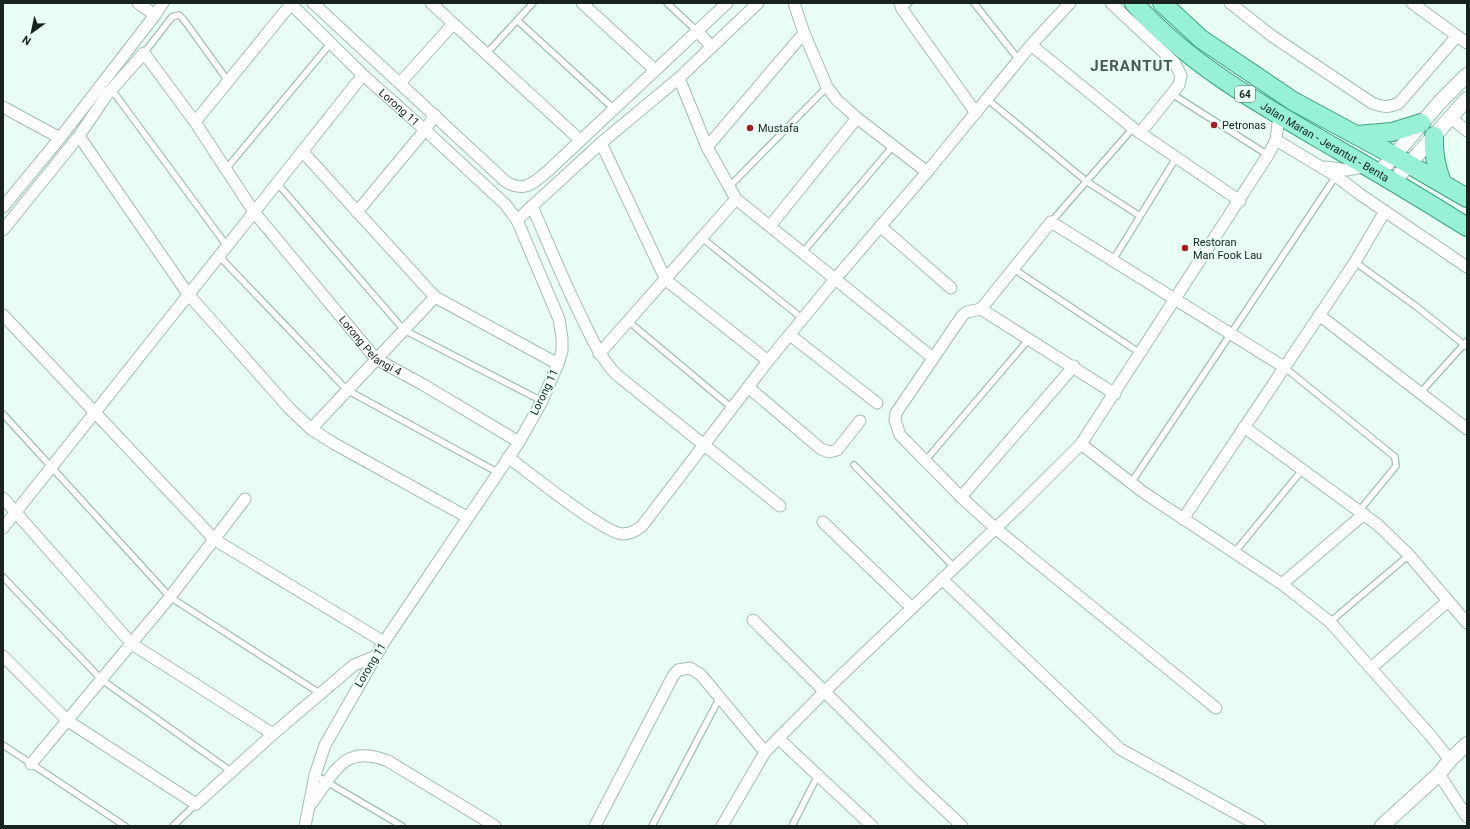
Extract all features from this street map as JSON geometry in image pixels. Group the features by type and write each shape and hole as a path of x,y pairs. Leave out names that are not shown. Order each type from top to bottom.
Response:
{"main road":[{"name":"Jalan Maran - Jerantut - Benta","path":"1134,3 1193,59 1279,116 1381,173 1467,227"},
{"name":"Jalan Maran - Jerantut - Benta","path":"1162,3 1208,43 1293,101 1401,159 1467,198"},
{"path":"1356,134 1392,132 1421,123"},
{"path":"1434,136 1433,149 1442,183"}],"street":[{"path":"138,3 154,15"},
{"path":"3,207 60,138 163,3"},
{"path":"195,122 290,3"},
{"name":"Lorong 11","path":"290,3 363,75 505,204 517,220 559,319 562,338 562,351 558,364 542,401 519,442 497,472 384,642 325,745 315,775 306,826"},
{"path":"313,3 505,181 513,186 522,188 537,180 727,3"},
{"path":"430,3 580,140"},
{"path":"582,3 655,70"},
{"path":"517,220 601,143 679,78 758,3"},
{"path":"794,3 804,33 827,88 858,118 926,172"},
{"path":"1111,3 1179,70 1181,76 1179,85 1172,94 1136,131"},
{"path":"1230,3 1272,36 1372,103 1382,107 1390,107 1399,103 1457,36"},
{"path":"1412,3 1467,43"},
{"path":"904,5 976,113"},
{"path":"508,457 596,521 621,534 629,534 642,526 768,361 836,278 976,113 1063,5"},
{"path":"400,83 453,24"},
{"path":"697,31 712,47"},
{"path":"707,147 804,33"},
{"path":"1030,46 1136,131 1240,201"},
{"path":"3,230 78,136 112,90 144,53"},
{"name":"Lorong Pelangi 4","path":"144,53 195,122 254,212 376,359 422,384 519,442"},
{"path":"3,528 363,75"},
{"path":"1401,159 1421,123 1467,75"},
{"path":"679,78 707,147 736,199 836,278 933,358"},
{"path":"1322,166 1347,170 1361,169 1381,173 1434,136 1467,99"},
{"path":"3,107 60,138"},
{"path":"357,212 425,130 435,115"},
{"path":"722,826 765,752 778,738 825,691 1068,459 1081,444 1240,201 1268,155 1276,140 1279,116"},
{"path":"770,226 858,118"},
{"path":"1451,118 1467,131"},
{"path":"78,136 188,294 289,408 311,429 467,517"},
{"path":"1276,140 1322,166 1467,267"},
{"path":"601,143 666,280 768,361"},
{"path":"302,152 435,297 558,364"},
{"path":"599,354 736,199"},
{"path":"532,206 563,279 599,354 617,375 780,506"},
{"path":"1183,519 1354,262 1385,211"},
{"path":"1216,708 995,528 961,497 900,435 895,420 896,413 962,316 968,312 981,309 1012,268 1051,222 1176,298 1284,368"},
{"path":"880,226 951,288"},
{"path":"311,429 435,297"},
{"path":"981,309 1074,366 1115,394"},
{"path":"1319,315 1421,392 1467,429"},
{"path":"3,316 215,540 384,642"},
{"path":"790,335 877,403"},
{"path":"961,497 1074,366"},
{"path":"748,387 821,449 829,452 837,450 860,421"},
{"path":"1244,426 1378,524 1409,556 1467,623"},
{"path":"1081,444 1131,483 1282,584 1330,622 1430,735 1450,760"},
{"path":"3,498 132,644 273,734"},
{"path":"31,764 170,597 245,499"},
{"path":"1282,584 1362,513"},
{"path":"823,522 912,608"},
{"path":"942,579 1120,749 1259,826"},
{"path":"1371,668 1448,601"},
{"path":"753,620 913,780 962,826"},
{"path":"3,656 68,721 196,804 273,734 354,665 376,656"},
{"path":"595,826 678,670 690,668 695,670 765,752"},
{"path":"778,738 871,826"},
{"path":"1389,824 1467,744"},
{"path":"309,807 341,763 350,757 359,755 378,757 388,761 495,826"},
{"path":"1439,774 1467,817"}],"lane":[{"path":"486,54 533,3"},
{"path":"667,3 697,31"},
{"path":"974,3 1019,60"},
{"path":"144,53 172,17 178,15 184,20 228,81"},
{"path":"517,20 614,109"},
{"path":"226,169 330,44"},
{"path":"729,187 827,88"},
{"path":"112,90 227,246"},
{"path":"1172,94 1268,155"},
{"path":"987,99 1086,181 1140,216"},
{"path":"1051,222 1086,181 1136,131"},
{"path":"803,252 892,146"},
{"path":"1113,260 1176,158"},
{"path":"1131,483 1336,176"},
{"path":"277,183 404,330 542,401"},
{"path":"702,238 803,319"},
{"path":"219,256 347,390 497,472"},
{"path":"1354,262 1466,344 1421,392"},
{"path":"1012,268 1141,353"},
{"path":"628,321 732,408"},
{"path":"925,461 1029,339"},
{"path":"1284,368 1395,457 1396,466 1362,513"},
{"path":"3,414 170,597 321,694"},
{"path":"854,465 954,567"},
{"path":"1234,553 1303,469"},
{"path":"1330,622 1409,556"},
{"path":"3,577 102,680 232,772"},
{"path":"652,826 719,699"},
{"path":"3,745 124,826"},
{"path":"315,775 402,826"},
{"path":"792,826 818,775"},
{"path":"173,826 196,804"}],"place":[{"name":"Petronas","path":"1214,125"},
{"name":"Mustafa","path":"750,128"},
{"name":"Restoran Man Fook Lau","path":"1185,248"}],"district":[{"name":"JERANTUT","path":"1132,66"}]}
